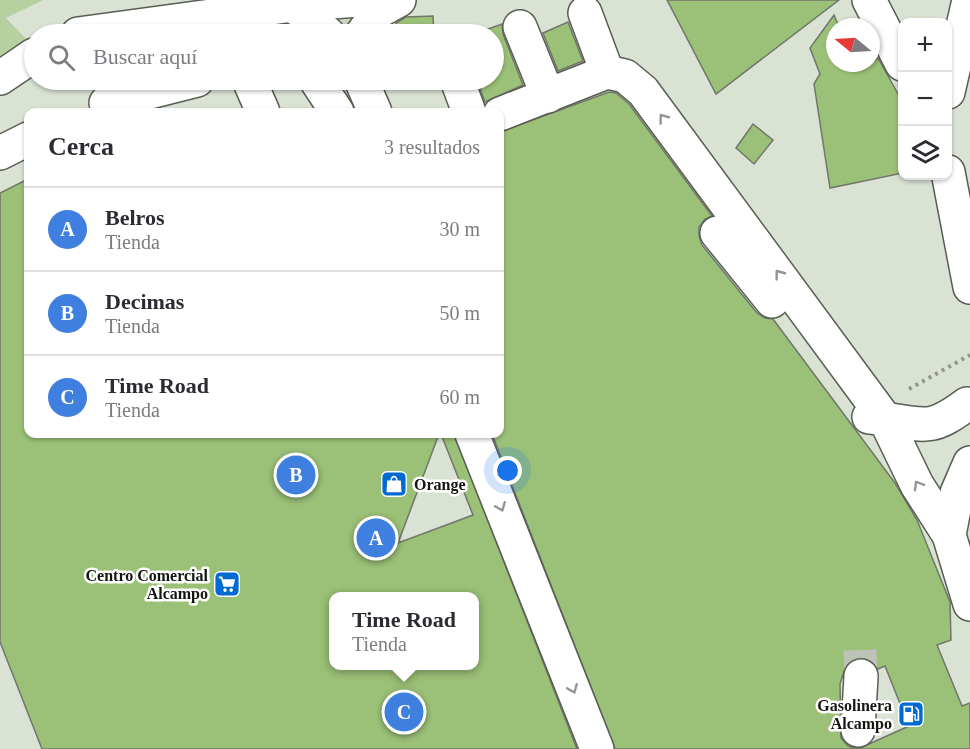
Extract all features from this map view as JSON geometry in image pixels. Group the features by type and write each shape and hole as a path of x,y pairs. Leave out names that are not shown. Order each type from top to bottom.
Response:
{"street":[{"path":"148,24 293,5 358,0"},
{"path":"369,24 379,11 399,0"},
{"path":"869,0 898,52"},
{"path":"950,72 953,46 969,0"},
{"path":"293,5 316,24"},
{"path":"243,13 266,24"},
{"path":"585,13 607,72"},
{"path":"520,27 548,96"},
{"path":"0,78 24,62"},
{"path":"504,112 607,72 624,76 643,91 881,413 917,484 959,517"},
{"path":"104,108 164,90"},
{"path":"253,90 261,108"},
{"path":"323,90 334,108"},
{"path":"365,90 373,108"},
{"path":"461,90 468,108"},
{"path":"0,153 24,142"},
{"path":"950,180 970,287"},
{"path":"717,232 819,360 859,415 881,413 924,425 943,422 969,406"},
{"path":"474,438 597,749"},
{"path":"970,463 959,517 970,604"},
{"path":"858,730 861,676"}],"path":[{"path":"881,413 970,355"}],"shaded area":[{"path":"381,16 376,24 306,24"}],"green space":[{"path":"0,0 43,0 6,18 24,37 24,40 0,56"}],"building":[{"path":"667,0 839,0 716,94"},
{"path":"433,16 433,24 396,24 406,17"},
{"path":"568,22 583,61 558,71 543,33"},
{"path":"826,26 826,72 880,72 880,62 898,94 898,174 830,188 814,84 820,74 810,48"},
{"path":"504,37 523,85 485,102 481,90 504,90"},
{"path":"609,92 616,93 629,104 712,216 705,219 699,227 702,245 757,313 765,318 773,319 895,483 917,520 950,602 951,640 937,645 962,706 970,703 970,749 858,749 615,749 494,438 504,438 504,131","holes":["863,657 872,661 878,669 885,666 909,726 858,749 848,746 841,738 840,684 846,665 853,659"]},
{"path":"753,124 773,140 754,164 736,148"},
{"name":"Centro Comercial Alcampo","path":"24,181 24,438 437,438 398,543 473,515 443,438 456,438 577,749 42,749 0,642 0,193"}],"tunnel":[{"path":"860,650 861,676"}],"place":[{"name":"Decimas","path":"296,475"},
{"name":"Orange","path":"394,484"},
{"name":"Belros","path":"376,538"},
{"name":"Centro Comercial Alcampo","path":"227,584"},
{"name":"Time Road","path":"404,712"},
{"name":"Gasolinera Alcampo","path":"911,714"}]}
